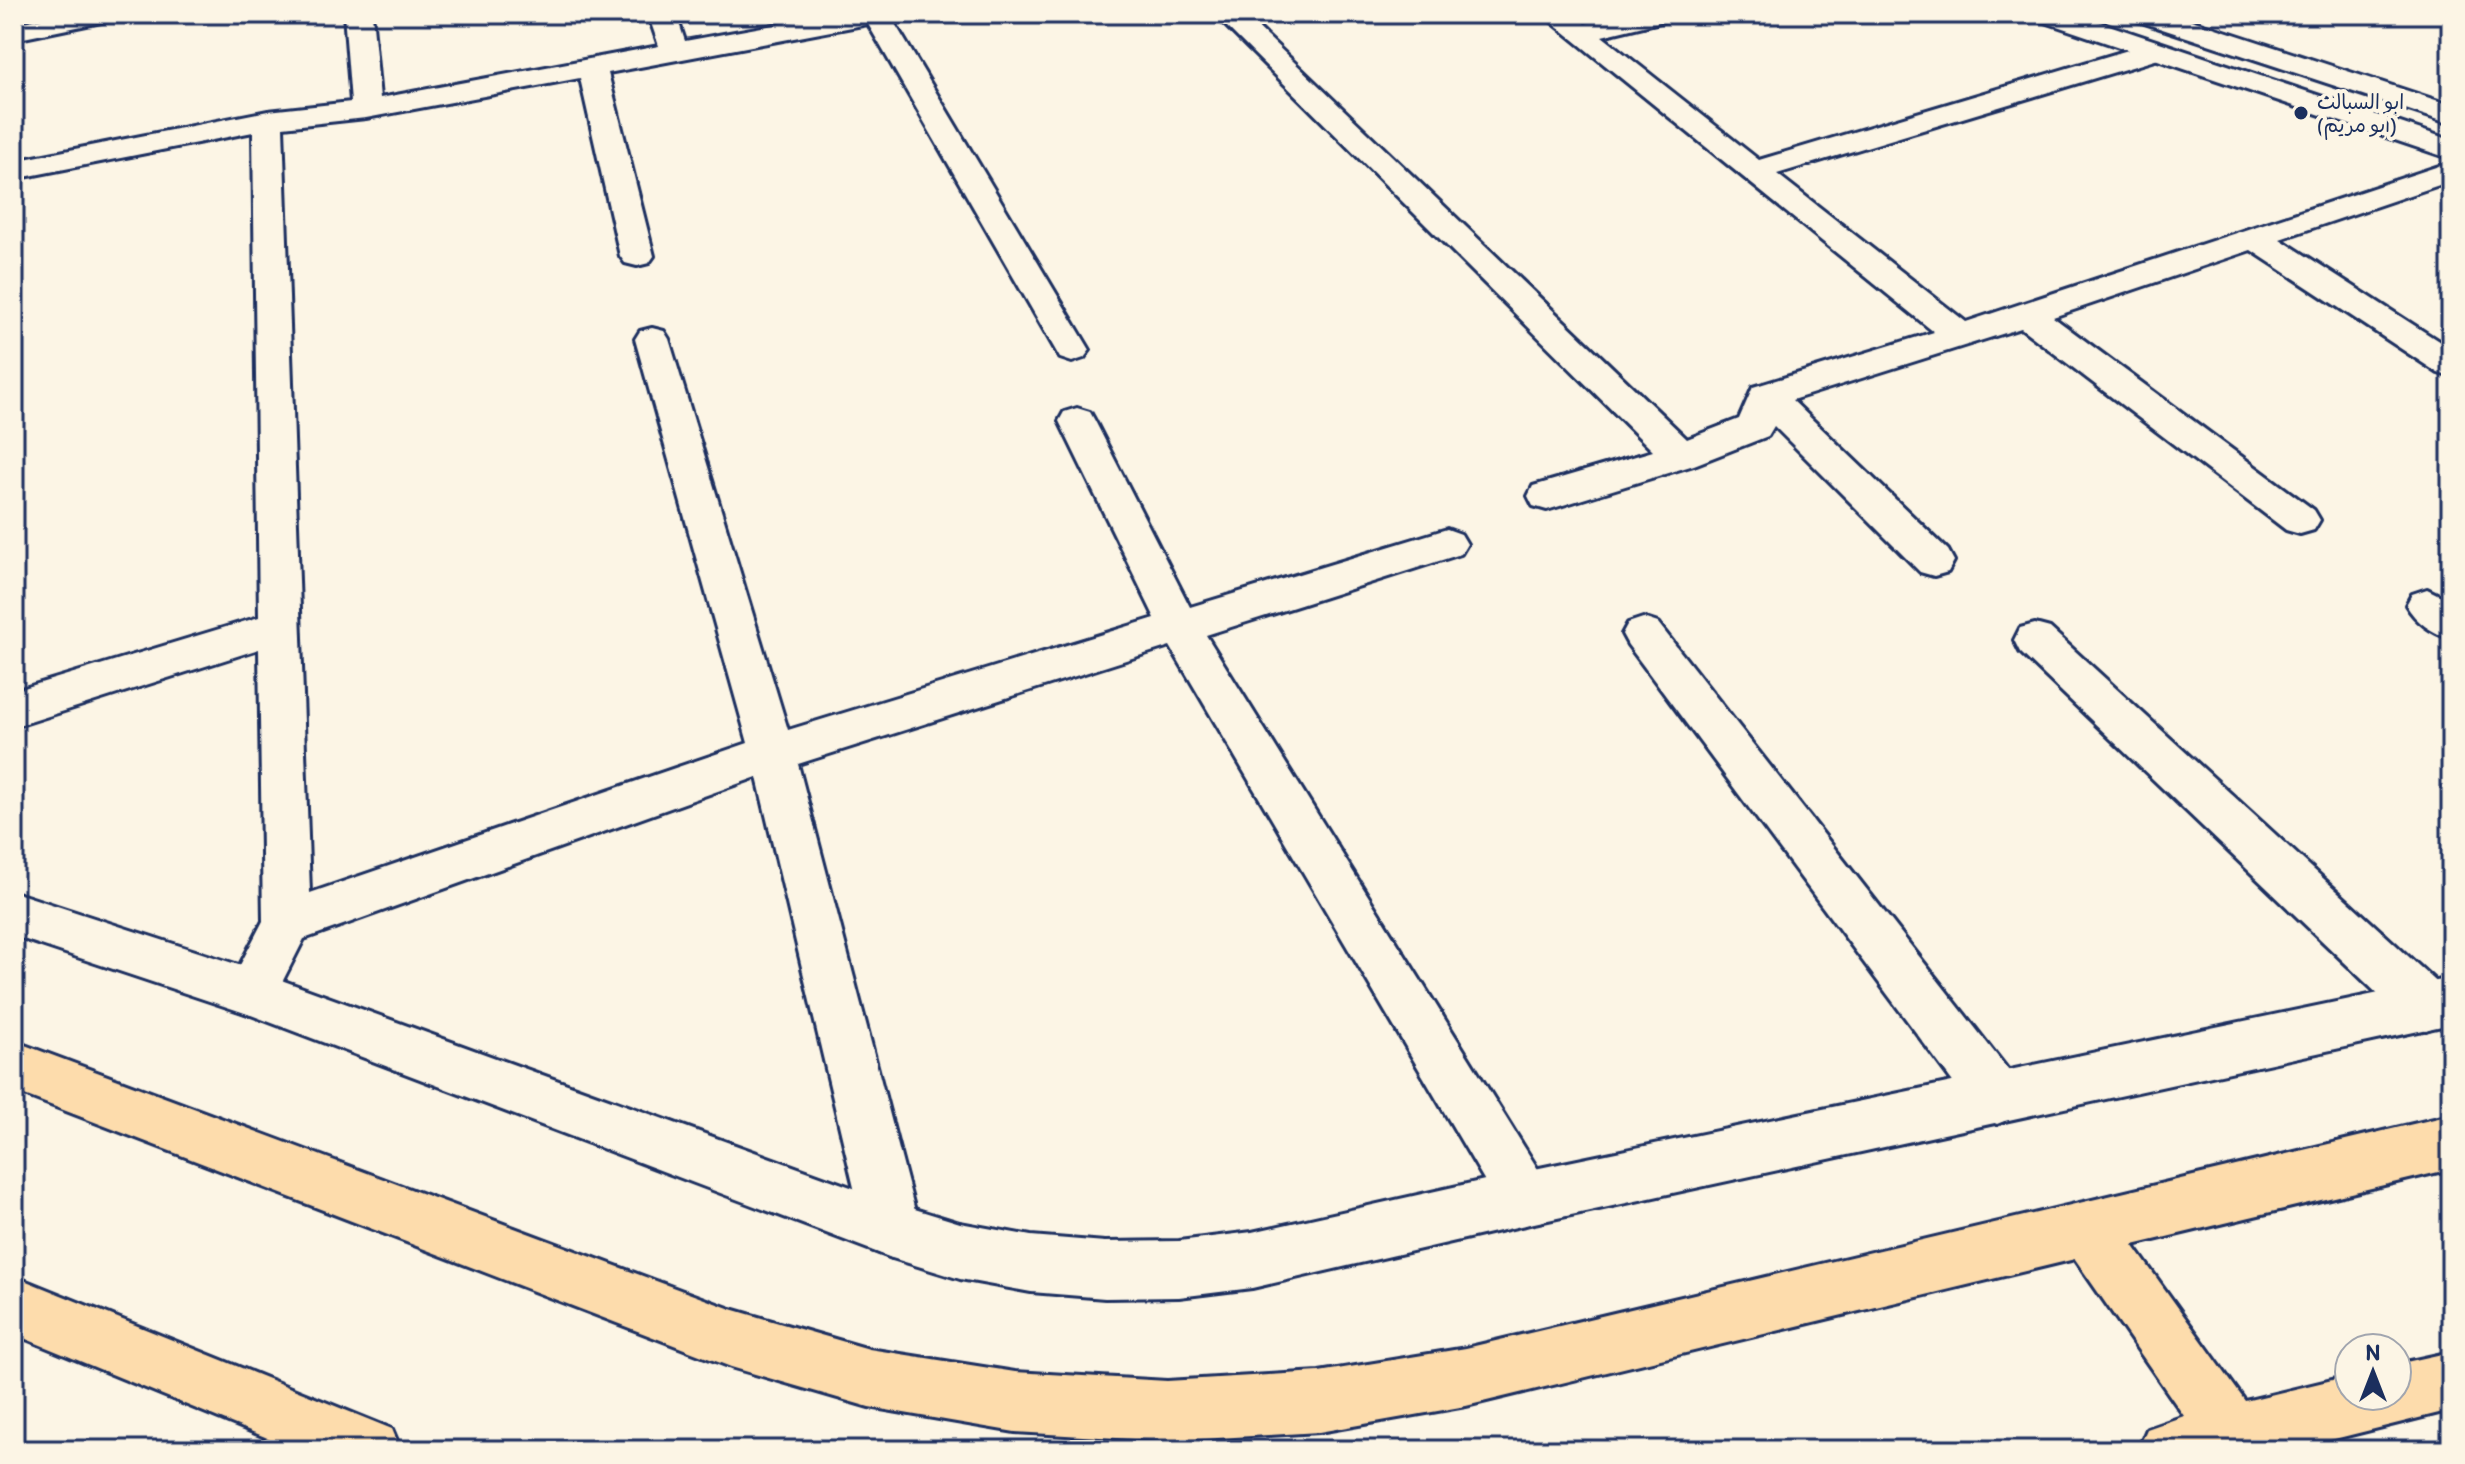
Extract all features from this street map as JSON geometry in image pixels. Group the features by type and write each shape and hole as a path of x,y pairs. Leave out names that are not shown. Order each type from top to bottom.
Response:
{"main road":[{"path":"14,1066 731,1338 869,1378 1015,1402 1167,1411 1319,1402 1466,1377 2451,1142"},
{"path":"2087,1228 2232,1434"},
{"path":"14,1305 371,1450"},
{"path":"2413,1390 2451,1381"},
{"path":"2168,1450 2333,1409"}],"street":[{"path":"14,32 101,14"},
{"path":"358,14 366,109"},
{"path":"662,14 674,50"},
{"path":"14,170 268,120 366,109 877,14 1072,350"},
{"path":"1228,14 1681,456"},
{"path":"1556,14 1961,336"},
{"path":"1581,33 1658,14"},
{"path":"2049,14 2451,150"},
{"path":"2145,14 2451,115"},
{"path":"1755,171 2155,51"},
{"path":"592,68 637,256"},
{"path":"251,992 287,923 268,120"},
{"path":"1766,396 1961,336 2451,171"},
{"path":"2254,237 2451,365"},
{"path":"2026,314 2300,520"},
{"path":"652,339 773,753 892,1230"},
{"path":"1547,496 1681,456 1755,427 1766,396"},
{"path":"1766,396 1934,561"},
{"path":"1077,421 1179,626 1525,1198"},
{"path":"287,923 773,753 1447,544"},
{"path":"14,709 278,627"},
{"path":"1643,634 1997,1098"},
{"path":"2035,640 2438,1004"},
{"path":"14,914 251,992 892,1230 960,1251 1031,1264 1105,1270 1179,1269 1252,1260 1525,1198 2438,1004"}],"place":[{"name":"ابو السبالت (ابو مريم)","path":"2301,113"}]}
